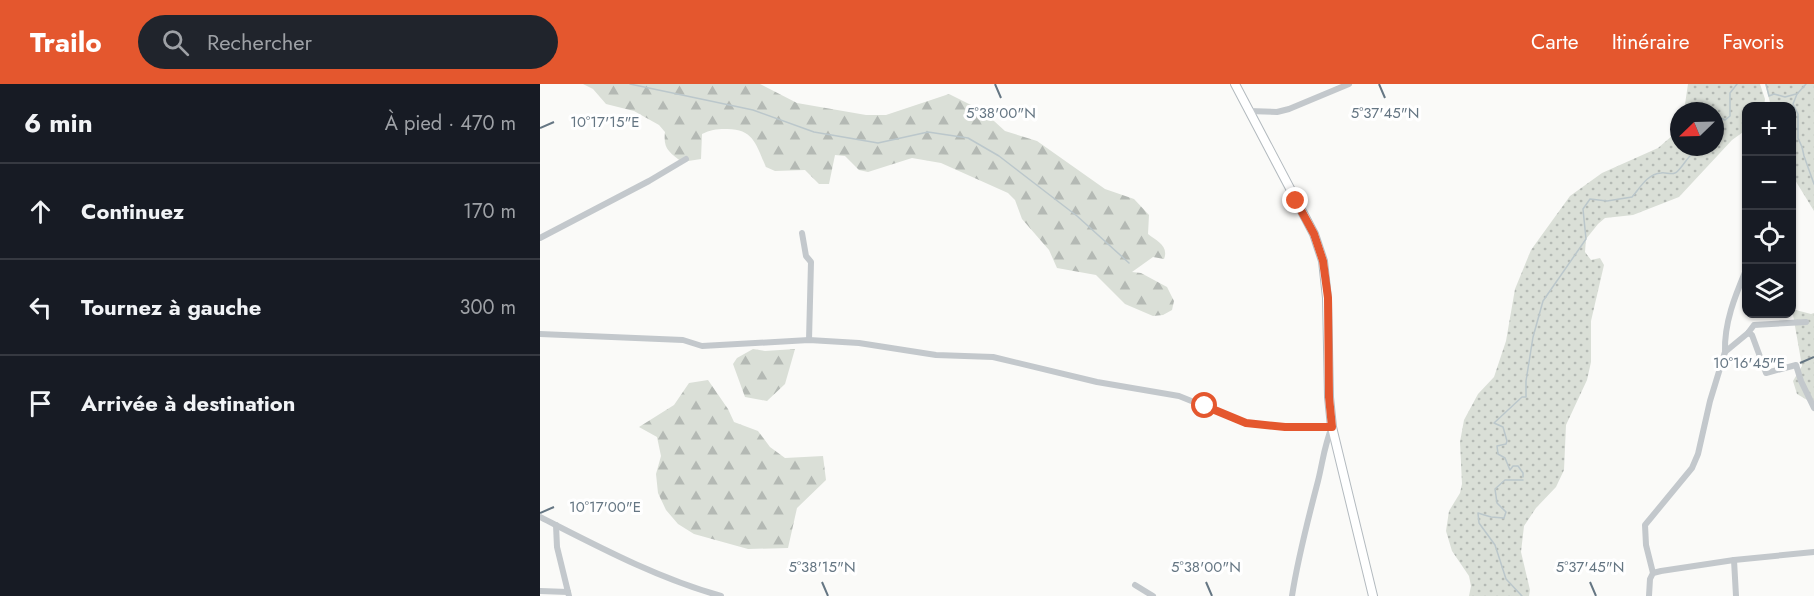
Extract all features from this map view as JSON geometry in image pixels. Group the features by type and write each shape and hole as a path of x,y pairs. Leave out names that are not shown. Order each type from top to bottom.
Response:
{"street":[{"path":"1235,84 1314,234 1323,261 1328,298 1329,397 1332,427 1373,596"},
{"path":"1249,111 1277,112 1289,109 1349,84"},
{"path":"540,238 686,159"},
{"path":"802,233 806,256 811,262 808,340"},
{"path":"1649,596 1650,579 1653,573 1646,545 1646,525 1692,468 1698,454 1710,401 1725,352 1724,341 1728,318 1742,281"},
{"path":"1725,352 1754,325 1806,322"},
{"path":"1748,333 1752,334 1766,373 1796,365 1814,408"},
{"path":"540,334 683,340 702,346 808,340 859,343 936,355 993,357 1097,382 1179,396 1246,423 1285,427 1332,427"},
{"path":"1292,596 1297,563 1325,443 1332,427"},
{"path":"540,517 643,569 721,596"},
{"path":"540,591 568,594 557,547 556,525"},
{"path":"1653,573 1734,560 1814,552"},
{"path":"1734,560 1736,596"},
{"path":"1135,585 1153,596"}],"green space":[{"path":"583,84 760,84 797,103 866,115 886,115 949,94 983,111 1005,131 1037,141 1105,189 1134,199 1149,215 1148,234 1164,247 1165,254 1164,259 1153,257 1132,272 1141,273 1167,287 1174,301 1172,310 1163,315 1153,316 1125,304 1096,275 1057,268 1049,250 1022,219 1015,200 1008,193 941,163 912,158 868,172 859,170 845,156 835,155 829,184 819,184 805,170 775,171 766,167 753,139 735,129 713,130 702,134 701,159 682,162 668,150 665,132 659,125 634,111 606,104 593,89"},
{"path":"1688,84 1760,84 1765,99 1765,102 1742,102 1742,133 1724,149 1724,102 1685,102"},
{"path":"1765,84 1814,84 1814,211 1796,182 1796,102 1770,102"},
{"path":"1670,138 1670,156 1717,156 1679,197 1633,215 1605,218 1586,239 1585,252 1591,260 1600,258 1604,265 1591,321 1591,362 1587,380 1566,425 1564,470 1556,487 1536,508 1524,526 1521,552 1530,590 1529,596 1469,596 1471,586 1469,576 1452,551 1446,531 1449,511 1460,493 1462,484 1460,442 1464,420 1478,394 1494,377 1506,341 1515,289 1531,250 1570,196 1602,173 1658,148"},
{"path":"1796,310 1814,313 1814,404 1797,394 1793,381 1802,366 1794,318 1796,318"},
{"path":"753,349 765,351 795,349 785,384 767,401 745,397 733,364 737,358"},
{"path":"708,380 734,422 758,431 770,447 785,458 823,456 826,480 797,508 788,548 748,549 694,534 678,524 666,510 658,493 656,474 661,456 657,437 639,427 674,405 689,383"}],"waterway":[{"path":"630,84 753,110 814,132 878,143 928,132 968,138 999,156 1077,216 1129,263"},
{"path":"1724,120 1730,116 1730,93 1737,84"},
{"path":"1766,84 1769,96 1774,94 1785,97 1796,94"},
{"path":"1806,84 1797,94 1793,104 1798,114 1798,138 1814,184"},
{"path":"1523,477 1518,466 1513,466 1510,470 1505,458 1498,454 1497,446 1506,444 1507,441 1503,427 1494,423 1522,397 1526,397 1526,381 1533,337 1543,301 1586,239 1583,209 1590,199 1607,201 1632,197 1652,176 1677,172 1690,156"},
{"path":"1522,596 1506,579 1495,545 1479,523 1478,513 1504,518 1506,512 1497,503 1495,489 1505,480 1523,480"}],"route":[{"path":"1205,406 1246,423 1285,427 1332,427 1329,397 1328,298 1323,261 1314,234 1296,201"}]}
